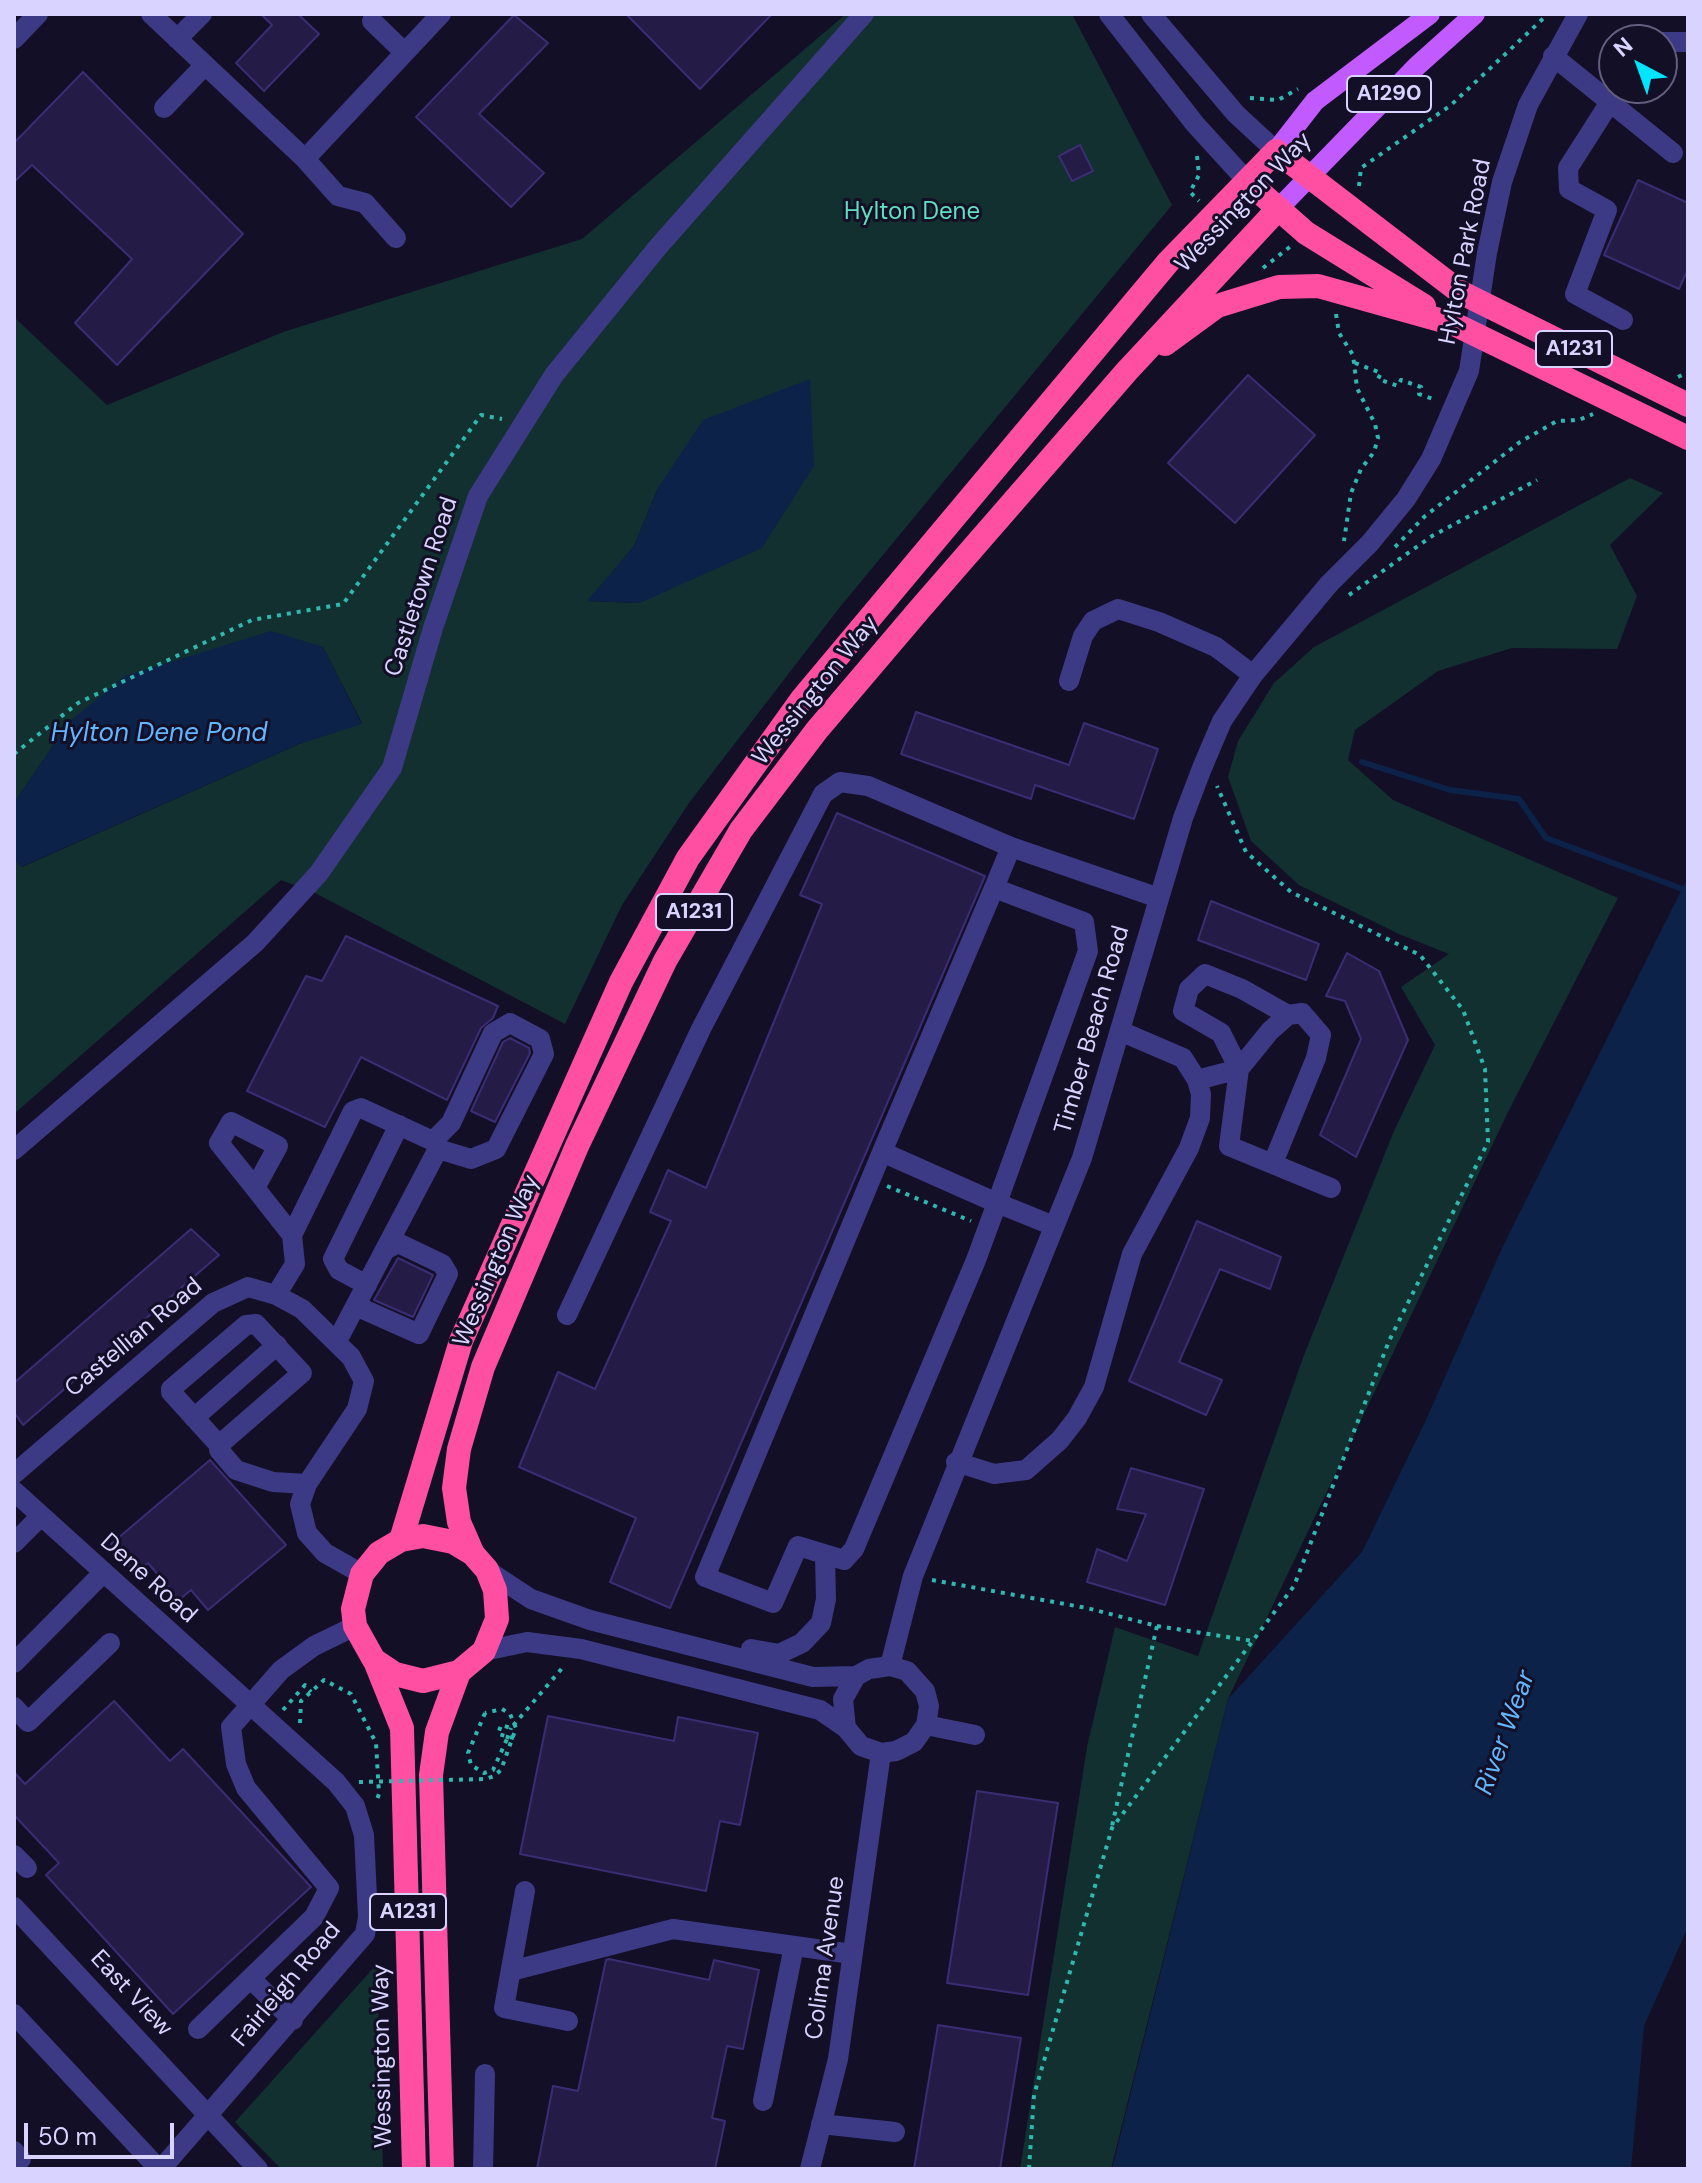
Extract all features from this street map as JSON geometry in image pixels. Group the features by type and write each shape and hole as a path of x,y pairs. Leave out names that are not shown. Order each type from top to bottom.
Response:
{"highway":[{"name":"Wessington Way","path":"401,1540 461,1341 621,982 688,858 802,699 913,564 1086,364 1169,261 1276,151"},
{"name":"A1231","path":"1276,151 1308,179 1460,292 1688,405"},
{"path":"1247,181 1278,209"},
{"name":"Wessington Way","path":"484,1651 497,1619 495,1590 459,1522 454,1488 459,1449 483,1367 577,1146 665,961 741,830 817,730 1127,371 1278,209"},
{"name":"A1231","path":"1278,209 1306,233 1454,324 1688,438"},
{"path":"1127,371 1217,306 1262,291 1318,286 1454,324"},
{"path":"355,1626 353,1609 362,1574 379,1553 401,1540 423,1536 453,1542 480,1562"},
{"name":"Wessington Way","path":"355,1626 374,1660 402,1728 414,2169"},
{"path":"374,1660 395,1674 423,1681 459,1672 484,1651"},
{"name":"A1231","path":"442,2169 431,1775 437,1732 459,1672"}],"main road":[{"name":"Wessington Way","path":"1276,151 1315,101 1430,14"},
{"name":"Wessington Way","path":"1278,209 1407,76 1475,14"}],"street":[{"path":"14,39 38,14"},
{"path":"151,14 305,159 338,196 365,203 396,238"},
{"path":"177,39 202,14"},
{"path":"305,159 441,14"},
{"name":"Castletown Road","path":"14,1150 255,943 327,862 392,768 478,496 554,375 658,247 864,14"},
{"path":"1109,14 1195,124 1247,181"},
{"path":"1151,14 1236,114 1276,151"},
{"name":"Hylton Park Road","path":"1431,459 1469,371 1487,253 1502,182 1528,105 1578,14"},
{"path":"372,21 404,52"},
{"path":"1553,56 1598,85"},
{"path":"164,108 205,65"},
{"path":"1607,104 1568,168 1569,189 1607,210 1575,294 1623,320"},
{"path":"1622,104 1673,153"},
{"name":"Timber Beach Road","path":"890,1666 913,1576 956,1462 1082,1158 1159,898 1202,768 1222,721 1253,675 1406,499 1431,459"},
{"path":"1069,681 1083,636 1093,621 1118,609 1159,622 1216,647 1253,675"},
{"path":"567,1315 701,1029 823,794 840,782 868,786 1011,847 1159,898"},
{"path":"994,888 1084,922 1088,951 988,1228 854,1549 844,1560 798,1546 773,1603 705,1577 1011,847"},
{"path":"1239,1069 1221,1033 1183,1011 1189,989 1205,974 1242,989 1288,1015"},
{"path":"1273,1163 1310,1072 1321,1035 1302,1013 1288,1015 1252,1049 1239,1069 1229,1146 1331,1188"},
{"path":"276,1295 295,1264 292,1235 353,1111 361,1108 435,1145 471,1159 496,1149 544,1054 540,1039 510,1023 493,1033 451,1123 435,1145 387,1249 337,1341"},
{"path":"956,1462 994,1474 1026,1470 1060,1440 1089,1400 1132,1254 1189,1148 1200,1118 1201,1094 1197,1080 1183,1058 1120,1031"},
{"path":"1197,1080 1239,1069"},
{"path":"367,1285 339,1270 333,1259 399,1125"},
{"path":"882,1152 1054,1226"},
{"path":"255,1188 292,1235"},
{"path":"356,1306 419,1334 448,1274 442,1264 398,1243 387,1249"},
{"name":"Castellian Road","path":"14,1474 213,1303 248,1287 276,1295 302,1309 337,1341 364,1381 357,1409 307,1484 300,1504 307,1533 325,1553 362,1574"},
{"path":"219,1445 302,1373 256,1324 246,1325 171,1392 219,1445 236,1470 273,1482 307,1484"},
{"path":"194,1418 277,1345"},
{"name":"Dene Road","path":"14,1491 102,1574 250,1704"},
{"path":"14,1543 40,1517"},
{"path":"684,1645 727,1644 779,1654 802,1643 821,1623 826,1599 825,1556"},
{"path":"480,1562 531,1599 590,1620 684,1645 813,1677 856,1676 869,1669 890,1666 907,1671 925,1691 929,1706 926,1725 914,1742 896,1751 881,1753 861,1746 846,1728 820,1710 581,1649 527,1642 484,1651"},
{"path":"14,1663 102,1574"},
{"path":"198,2029 314,1917 329,1888 246,1788 236,1764 231,1727 281,1670 314,1646 355,1626"},
{"path":"19,1722 110,1643"},
{"path":"846,1728 843,1699 856,1676"},
{"name":"Fairleigh Road","path":"160,2169 365,1934 368,1917 364,1835 355,1806 336,1782 250,1704"},
{"path":"926,1725 975,1735"},
{"name":"Colima Avenue","path":"810,2169 838,2059 881,1753"},
{"path":"525,1891 504,2008 568,2021"},
{"name":"East View","path":"14,1907 258,2169"},
{"path":"511,1971 673,1929 852,1954"},
{"path":"763,2101 794,1946"},
{"path":"251,1979 293,2020"},
{"path":"14,2014 160,2169"},
{"path":"483,2169 485,2074"},
{"path":"821,2124 895,2132"},
{"path":"14,2151 21,2159 14,2166"}],"path":[{"path":"1353,212 1365,196 1359,185 1361,168 1451,105 1548,14"},
{"path":"1262,291 1262,269 1306,233"},
{"path":"1335,310 1339,333 1355,363 1357,388 1375,424 1378,438 1374,452 1351,493 1344,546"},
{"path":"1355,363 1381,373 1378,379 1388,383 1398,386 1401,380 1421,387 1419,394 1442,403"},
{"path":"1674,378 1688,372"},
{"path":"1392,550 1424,517 1520,442 1557,421 1579,420 1606,408"},
{"path":"14,754 78,703 252,620 343,604 481,415 524,423"},
{"path":"1339,601 1432,536 1537,480"},
{"path":"1349,595 1381,562"},
{"path":"1112,1828 1294,1586 1389,1341 1488,1142 1485,1069 1463,1010 1420,955 1291,892 1246,852 1216,784"},
{"path":"871,1179 988,1228"},
{"path":"913,1576 1087,1608 1157,1626 1254,1641"},
{"path":"1029,2169 1034,2095 1112,1828 1157,1626"},
{"path":"349,1772 359,1782 486,1779 501,1770 516,1728 510,1714 493,1709 485,1713 468,1753 471,1765 484,1773 493,1770 511,1728 542,1688 581,1649"},
{"path":"309,1732 300,1723 301,1701 324,1680 351,1694 376,1743 379,1794 364,1835"},
{"path":"271,1723 305,1685 311,1692"},
{"path":"511,1728 501,1725 498,1734 514,1738"}],"green space":[{"name":"Hylton Dene","path":"846,14 1072,14 1172,205 840,607 689,803 622,905 565,1024 315,893 281,880 14,1114 14,859 22,867 299,744 362,723 323,647 70,721 14,803 14,317 107,405 283,332 582,239","holes":["658,488 640,603 588,601 634,546"]},
{"path":"1630,478 1663,493 1610,545 1637,596 1617,649 1512,648 1438,671 1355,730 1348,760 1393,800 1618,898 1509,1110 1228,1699 1111,2169 1020,2169 1087,1747 1115,1627 1198,1656 1304,1355 1394,1131 1435,1045 1401,987 1449,954 1399,934 1299,885 1251,841 1228,777 1238,741 1274,683 1314,647"},
{"path":"377,1964 383,2169 281,2169 235,2122"}],"water":[{"path":"810,379 814,466 762,548 640,603 587,601 634,546 658,488 703,420"},
{"name":"Hylton Dene Pond","path":"271,631 323,647 362,724 299,744 21,867 14,859 14,803 70,721 125,676"},
{"name":"River Wear","path":"1688,877 1688,1927 1644,2026 1631,2169 1112,2169 1228,1699 1362,1552 1425,1422 1503,1246"}],"building":[{"path":"261,14 298,14 319,34 264,91 236,63 272,25"},
{"path":"626,14 772,14 700,89"},
{"path":"514,15 548,43 479,114 544,173 511,207 416,117"},
{"path":"83,72 243,234 117,365 75,323 132,259 32,165 14,182 14,143"},
{"path":"1080,145 1093,171 1072,181 1059,156"},
{"path":"1638,180 1688,203 1688,269 1679,289 1604,255"},
{"path":"1248,375 1315,435 1235,523 1168,463"},
{"path":"916,712 1069,765 1084,723 1158,749 1134,819 1035,785 1031,799 901,754"},
{"path":"837,813 985,876 670,1608 610,1582 636,1518 519,1467 558,1372 595,1389 671,1221 650,1212 668,1170 706,1188 822,904 800,895"},
{"path":"1211,901 1319,944 1306,980 1198,940"},
{"path":"346,936 498,1006 493,1018 481,1028 447,1100 361,1057 325,1127 247,1091 306,976 322,981"},
{"path":"1347,953 1379,971 1408,1040 1356,1157 1320,1135 1361,1039 1345,1001 1326,996"},
{"path":"510,1038 529,1048 530,1053 495,1122 471,1111 503,1042"},
{"path":"1197,1221 1281,1257 1270,1289 1220,1269 1179,1362 1222,1380 1206,1415 1129,1381"},
{"path":"191,1229 219,1255 23,1425 14,1412 14,1383"},
{"path":"398,1258 433,1275 413,1317 374,1300"},
{"path":"210,1460 286,1545 208,1610 191,1590 179,1600 148,1563 135,1573 111,1544"},
{"path":"1131,1468 1204,1489 1165,1605 1087,1582 1097,1549 1127,1561 1146,1514 1117,1509"},
{"path":"114,1701 170,1761 183,1749 311,1887 173,2014 46,1875 59,1863 14,1815 14,1772 25,1784"},
{"path":"548,1716 674,1741 678,1717 758,1733 740,1825 720,1821 706,1891 520,1854"},
{"path":"977,1791 1058,1803 1028,1995 947,1983"},
{"path":"606,1960 709,1980 714,1960 759,1970 743,2049 727,2046 712,2118 725,2121 715,2169 537,2169 553,2086 578,2091"},
{"path":"938,2025 1021,2038 1000,2169 914,2169"}],"waterway":[{"path":"1362,762 1450,790 1519,799 1546,838 1688,891"}]}
